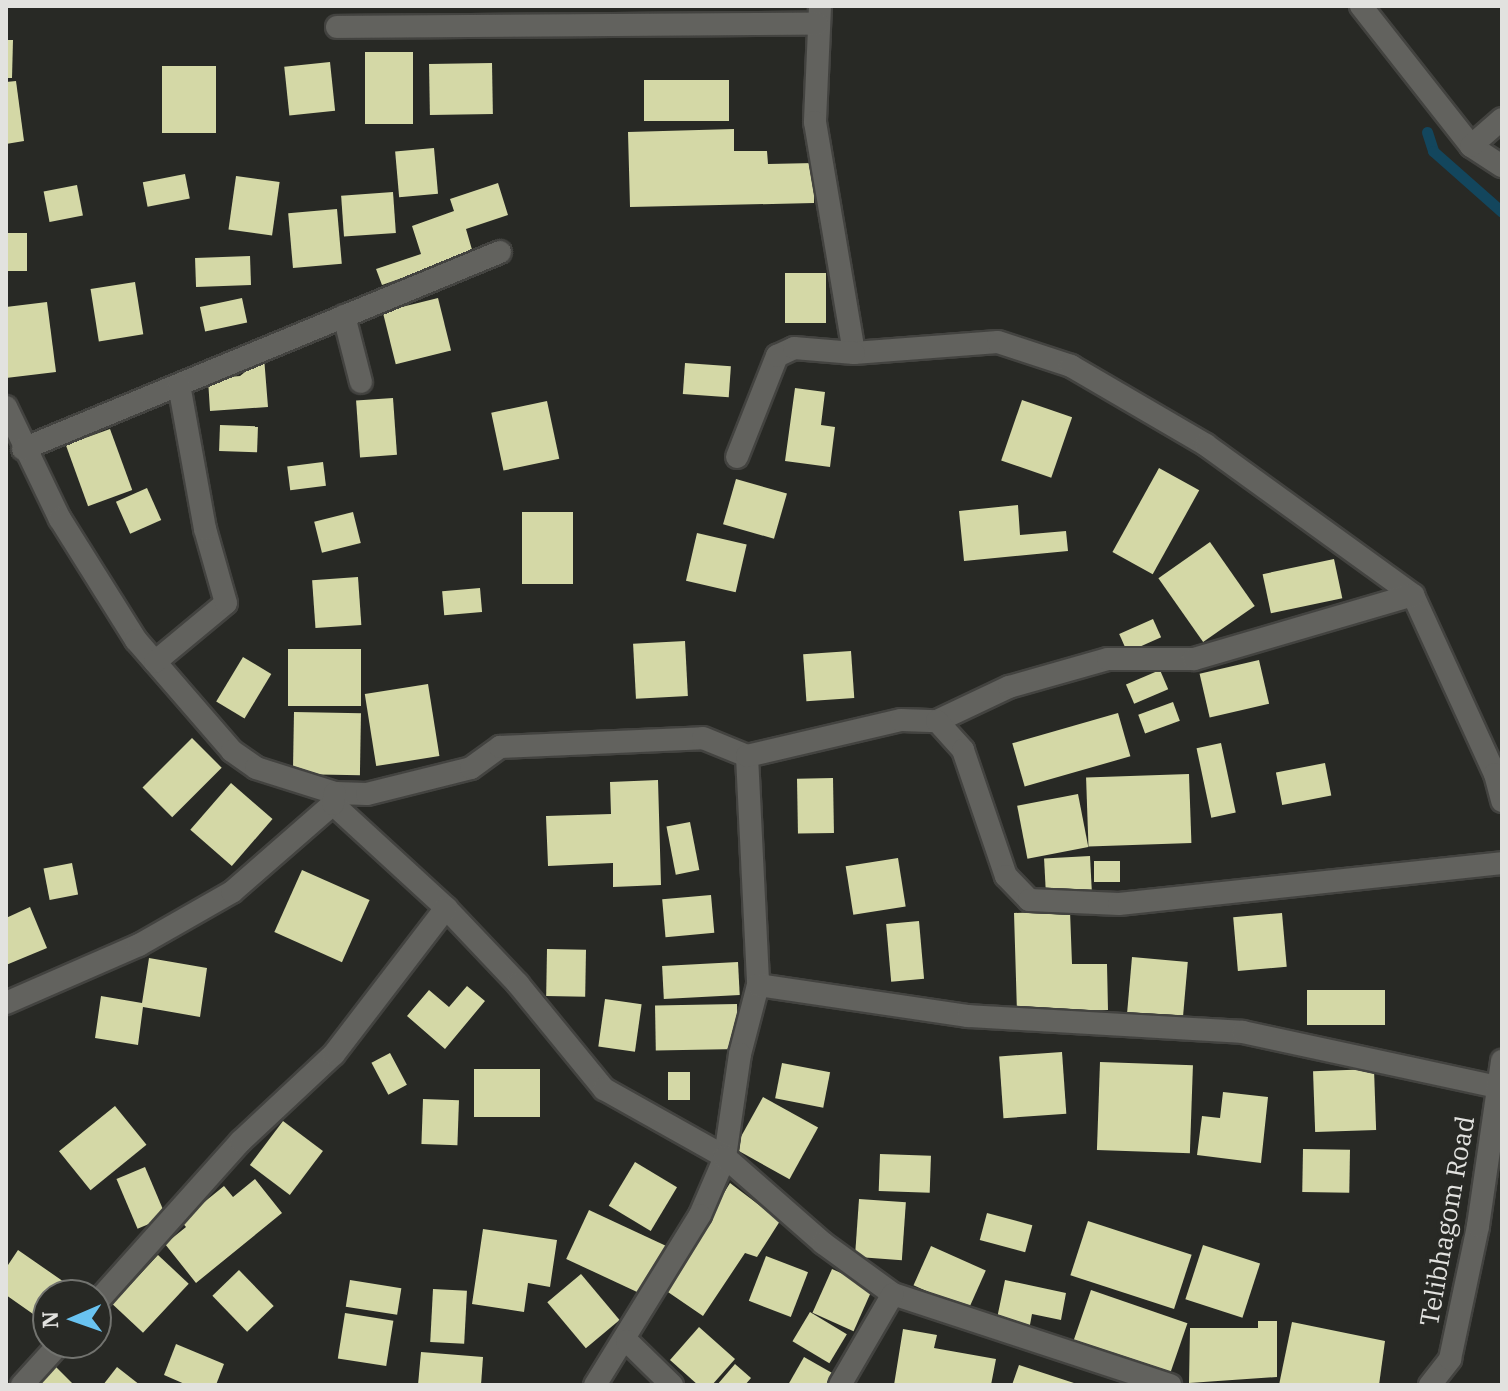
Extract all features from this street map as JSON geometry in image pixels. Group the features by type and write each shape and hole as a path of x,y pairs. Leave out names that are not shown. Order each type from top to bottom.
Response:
{"street":[{"path":"1361,6 1471,146 1502,166"},
{"path":"337,27 818,15 815,122 854,353"},
{"path":"1471,146 1502,119"},
{"path":"23,449 500,252"},
{"path":"344,316 361,382"},
{"path":"737,457 777,356 794,348 854,353 998,342 1071,366 1206,445 1413,595 1495,774 1502,801"},
{"path":"155,662 226,603 205,529 179,385"},
{"path":"6,407 23,449 83,558 155,662 232,751 256,768 334,799 446,908 518,984 604,1089 725,1157 823,1243 893,1294 1170,1385"},
{"path":"6,1003 139,945 232,892 334,799 461,771 500,747 703,738 747,756 901,720 937,721 1009,687 1108,659 1194,659 1413,595"},
{"path":"937,721 963,750 1006,876 1029,900 1119,904 1502,863"},
{"path":"595,1385 627,1341 700,1215 725,1157 740,1054 758,985 747,756"},
{"path":"112,1285 241,1141 334,1054 446,908"},
{"path":"758,985 968,1016 1243,1032 1497,1087"},
{"name":"Telibhagom Road","path":"1430,1385 1450,1359 1478,1226 1502,1061"},
{"path":"840,1385 893,1294"},
{"path":"627,1341 672,1385"},
{"path":"22,1385 46,1359"}],"building":[{"path":"6,40 13,40 12,78 6,78"},
{"path":"365,52 413,52 413,124 365,124"},
{"path":"330,62 335,111 289,116 284,67"},
{"path":"492,63 493,114 430,115 429,64"},
{"path":"162,66 216,66 216,133 162,133"},
{"path":"644,80 729,80 729,121 644,121"},
{"path":"16,81 24,141 6,144 6,82"},
{"path":"734,129 734,151 767,151 768,164 814,163 814,203 630,207 628,132"},
{"path":"434,148 438,194 399,197 395,151"},
{"path":"185,174 190,199 148,207 143,182"},
{"path":"236,176 280,182 272,236 228,229"},
{"path":"498,183 508,215 466,229 473,253 382,285 376,269 421,254 412,226 454,211 450,199"},
{"path":"77,185 83,215 50,222 44,191"},
{"path":"393,192 396,233 344,237 341,196"},
{"path":"337,209 342,264 293,268 288,213"},
{"path":"6,233 27,233 27,271 6,271"},
{"path":"250,256 251,285 196,287 195,258"},
{"path":"785,273 826,273 826,323 785,323"},
{"path":"135,282 143,334 99,341 91,289"},
{"path":"242,298 247,322 205,331 200,307"},
{"path":"438,298 451,350 396,364 383,312"},
{"path":"47,302 56,372 6,378 6,307"},
{"path":"264,357 268,407 210,411 208,379 240,376"},
{"path":"685,363 731,366 729,397 683,394"},
{"path":"795,388 825,392 821,425 835,427 830,467 785,461"},
{"path":"393,398 397,455 360,457 356,401"},
{"path":"1022,400 1072,417 1051,478 1001,461"},
{"path":"547,401 559,459 504,471 491,413"},
{"path":"220,425 258,426 257,452 219,451"},
{"path":"110,429 132,490 88,506 66,445"},
{"path":"323,462 326,486 290,490 287,466"},
{"path":"1159,468 1199,490 1153,574 1112,552"},
{"path":"736,479 787,494 774,539 723,524"},
{"path":"147,488 161,520 130,534 116,502"},
{"path":"1018,505 1020,535 1066,531 1068,551 964,561 959,511"},
{"path":"353,512 361,543 322,553 314,522"},
{"path":"522,512 573,512 573,584 522,584"},
{"path":"697,533 747,544 736,592 686,581"},
{"path":"1210,542 1255,606 1203,642 1158,578"},
{"path":"1334,559 1342,598 1271,613 1263,574"},
{"path":"358,577 361,625 315,628 312,580"},
{"path":"480,588 482,612 444,615 442,591"},
{"path":"1153,619 1161,637 1127,652 1119,634"},
{"path":"685,641 688,696 636,699 633,644"},
{"path":"288,649 361,649 361,706 288,706"},
{"path":"851,651 854,698 806,701 803,654"},
{"path":"243,657 271,674 245,719 216,702"},
{"path":"1259,660 1269,704 1210,718 1200,674"},
{"path":"1160,670 1168,689 1134,704 1126,684"},
{"path":"428,684 439,756 376,766 365,694"},
{"path":"1173,702 1180,721 1145,733 1138,715"},
{"path":"294,712 361,713 360,775 293,774"},
{"path":"1118,713 1130,756 1025,787 1012,743"},
{"path":"192,738 222,768 172,817 143,787"},
{"path":"1221,743 1236,812 1211,818 1197,748"},
{"path":"1325,763 1331,795 1282,805 1276,773"},
{"path":"1189,774 1191,843 1088,847 1086,778"},
{"path":"833,778 834,833 798,834 797,779"},
{"path":"658,780 661,885 613,887 613,863 548,866 546,816 611,814 610,782"},
{"path":"231,783 273,819 232,866 190,830"},
{"path":"1078,794 1088,847 1027,859 1017,806"},
{"path":"690,822 699,870 676,875 666,827"},
{"path":"1090,856 1092,896 1046,898 1044,858"},
{"path":"898,858 906,906 853,915 846,866"},
{"path":"1094,861 1120,861 1120,882 1094,882"},
{"path":"72,863 78,894 50,900 44,869"},
{"path":"302,870 370,900 342,962 274,932"},
{"path":"711,895 714,933 665,937 662,899"},
{"path":"30,907 47,948 6,965 6,918"},
{"path":"1070,911 1072,964 1107,964 1108,1010 1017,1013 1014,913"},
{"path":"1282,913 1287,967 1238,971 1233,917"},
{"path":"919,921 924,979 891,982 886,924"},
{"path":"547,949 586,950 585,997 546,996"},
{"path":"1132,957 1188,962 1183,1018 1127,1013"},
{"path":"149,958 207,968 200,1017 143,1007 138,1045 95,1038 101,996 142,1003"},
{"path":"738,962 740,995 664,999 662,966"},
{"path":"467,986 485,1001 445,1049 407,1016 429,990 449,1007"},
{"path":"1307,990 1385,990 1385,1025 1307,1025"},
{"path":"605,999 642,1004 635,1052 598,1047"},
{"path":"737,1004 738,1049 656,1050 655,1005"},
{"path":"1062,1052 1066,1114 1003,1118 999,1056"},
{"path":"390,1053 407,1085 388,1095 371,1063"},
{"path":"1100,1062 1193,1065 1190,1153 1097,1150"},
{"path":"782,1063 830,1072 823,1108 775,1098"},
{"path":"474,1069 540,1069 540,1117 474,1117"},
{"path":"1374,1069 1376,1130 1315,1132 1313,1071"},
{"path":"668,1072 690,1072 690,1100 668,1100"},
{"path":"1223,1092 1268,1097 1261,1163 1197,1155 1202,1116 1220,1118"},
{"path":"763,1097 818,1128 789,1179 734,1149"},
{"path":"423,1099 459,1100 457,1145 421,1144"},
{"path":"115,1106 146,1145 91,1190 59,1151"},
{"path":"283,1121 323,1151 290,1195 250,1165"},
{"path":"1303,1149 1350,1150 1349,1193 1302,1192"},
{"path":"880,1154 931,1156 930,1193 879,1191"},
{"path":"635,1162 677,1187 651,1231 609,1206"},
{"path":"145,1167 166,1217 138,1229 116,1179"},
{"path":"255,1179 282,1213 196,1283 165,1244 186,1227 181,1221 224,1186 233,1197"},
{"path":"730,1183 780,1221 757,1257 745,1253 703,1316 665,1290"},
{"path":"859,1199 906,1202 902,1260 855,1257"},
{"path":"589,1210 673,1249 650,1298 566,1259"},
{"path":"987,1213 1032,1225 1025,1252 980,1240"},
{"path":"1088,1221 1192,1255 1174,1309 1070,1275"},
{"path":"483,1229 557,1240 550,1287 528,1283 524,1312 472,1304"},
{"path":"1203,1245 1260,1264 1242,1318 1185,1299"},
{"path":"931,1246 986,1270 968,1310 914,1285"},
{"path":"18,1250 60,1279 32,1279 32,1313 6,1295 6,1268"},
{"path":"158,1255 189,1284 143,1333 112,1304"},
{"path":"766,1256 808,1272 791,1317 749,1301"},
{"path":"832,1269 873,1287 854,1331 812,1313"},
{"path":"239,1270 274,1306 247,1332 212,1296"},
{"path":"581,1274 620,1320 586,1348 547,1302"},
{"path":"350,1280 401,1288 397,1315 346,1307"},
{"path":"1005,1280 1066,1293 1061,1320 1032,1314 1029,1330 996,1323"},
{"path":"433,1289 467,1291 464,1344 430,1342"},
{"path":"1091,1290 1187,1323 1168,1380 1071,1347"},
{"path":"810,1312 847,1334 829,1363 792,1341"},
{"path":"345,1313 393,1321 386,1366 338,1358"},
{"path":"1258,1321 1277,1321 1277,1377 1189,1383 1190,1328 1258,1328"},
{"path":"1292,1322 1385,1341 1379,1385 1279,1385"},
{"path":"699,1327 735,1359 712,1385 698,1385 670,1360"},
{"path":"903,1329 937,1335 934,1348 996,1359 991,1385 894,1385"},
{"path":"176,1344 224,1364 216,1385 187,1385 164,1375"},
{"path":"421,1352 483,1357 481,1385 418,1385"},
{"path":"804,1357 841,1378 837,1385 788,1385"},
{"path":"735,1364 751,1378 745,1385 717,1385"},
{"path":"1019,1365 1077,1384 1077,1385 1012,1385"},
{"path":"56,1367 74,1385 37,1385"},
{"path":"117,1367 140,1385 103,1385"}],"waterway":[{"path":"1427,132 1433,151 1502,212"}]}
